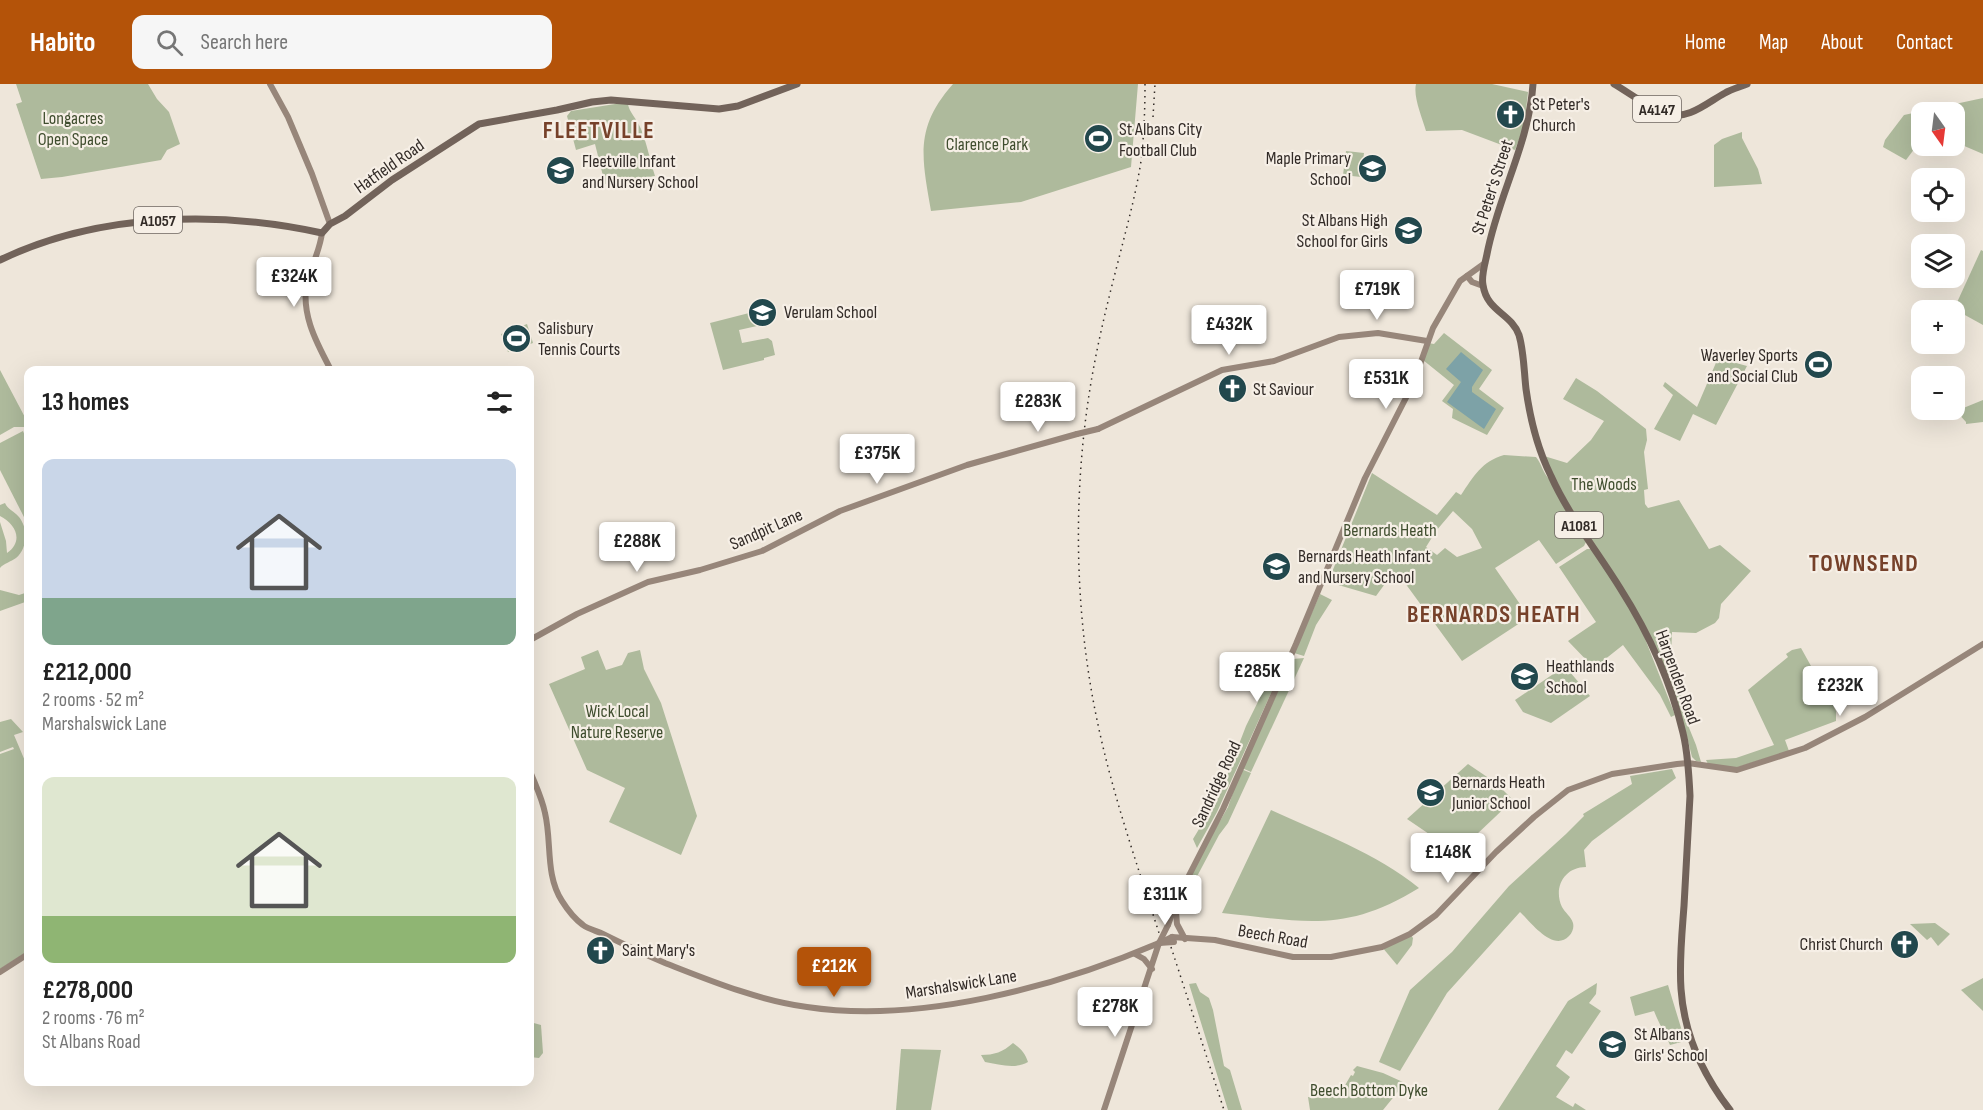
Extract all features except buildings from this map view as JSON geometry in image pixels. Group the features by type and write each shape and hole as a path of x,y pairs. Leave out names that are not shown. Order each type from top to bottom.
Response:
{"main road":[{"name":"Hatfield Road","path":"322,234 330,224 336,223 392,180 479,124 611,99 719,109 744,104 797,84"},
{"name":"St Peter's Street","path":"1483,286 1485,263 1495,218 1517,160 1530,116 1533,84"},
{"name":"A4147","path":"1614,84 1656,109 1671,115 1687,114 1747,84"},
{"name":"A1057","path":"0,260 26,247 51,240 111,226 155,220 266,223 322,234"},
{"name":"Harpenden Road","path":"1483,286 1488,302 1511,322 1519,335 1530,409 1542,456 1550,475 1570,512 1641,622 1662,667 1683,733 1690,796 1681,992 1690,1034 1702,1067 1708,1080 1730,1110"}],"street":[{"path":"271,85 304,154 330,224"},
{"path":"322,234 306,286 305,306 313,333 329,366"},
{"name":"Sandridge Road","path":"1104,1110 1158,945 1168,926 1180,893 1223,809 1296,644 1362,485 1413,384 1427,341 1458,284 1485,263"},
{"path":"1467,276 1472,282 1483,286"},
{"name":"Sandpit Lane","path":"534,638 577,614 648,582 700,570 762,551 840,511 967,465 1098,429 1222,370 1274,361 1340,338 1378,333 1427,341"},
{"name":"Beech Road","path":"1158,945 1173,940 1215,940 1275,954 1312,958 1347,955 1382,947 1410,934 1436,915 1496,852 1568,790 1612,774 1688,763 1737,770 1805,748 1865,717 1983,644"},
{"name":"Marshalswick Lane","path":"534,782 545,812 554,883 561,900 571,913 585,926 655,959 722,986 749,994 790,1004 840,1011 925,1007 1006,993 1158,945"},
{"path":"1176,906 1177,924 1185,939"},
{"path":"1135,954 1144,958 1152,969"},
{"path":"0,972 24,957"}],"green space":[{"name":"Longacres Open Space","path":"16,84 148,84 157,99 169,112 180,144 167,150 161,160 41,179 16,104 22,102"},
{"name":"Clarence Park","path":"953,84 1138,84 1131,167 1021,202 931,211 925,175 924,144 932,115"},
{"path":"1416,84 1492,84 1528,92 1524,127 1515,150 1462,130 1426,131 1417,101"},
{"path":"1983,98 1983,154 1965,146 1964,102"},
{"path":"628,104 641,129 655,176 605,184 595,144 576,150 567,116 571,111"},
{"path":"1911,113 1911,153 1906,160 1883,147 1885,140 1904,115"},
{"path":"1742,132 1742,138 1758,169 1762,184 1714,187 1714,145 1722,139"},
{"path":"1346,151 1364,153 1361,177 1343,175"},
{"path":"1981,250 1983,251 1983,325 1965,315 1965,300 1958,300"},
{"path":"753,312 757,326 739,330 742,343 768,338 772,341 775,355 723,370 710,323"},
{"name":"Salisbury Tennis Courts","path":"527,324 533,343 508,352 501,334"},
{"path":"1444,333 1492,370 1479,389 1504,408 1487,435 1452,418 1453,409 1442,401 1454,385 1423,360 1428,343 1434,344"},
{"path":"1718,358 1747,366 1716,425 1693,414 1680,441 1654,429 1673,395 1663,386 1665,382 1697,407"},
{"path":"0,370 24,415 24,427 14,427 0,435"},
{"name":"The Woods","path":"1576,378 1597,391 1646,429 1647,440 1644,452 1648,489 1644,490 1645,504 1648,508 1679,500 1709,549 1720,545 1751,571 1721,604 1719,618 1715,623 1696,633 1672,632 1671,658 1676,675 1680,675 1681,694 1685,706 1681,708 1701,762 1692,757 1685,729 1663,666 1567,501 1544,456 1567,463 1591,440 1604,421 1563,399"},
{"path":"1983,400 1983,422 1966,424 1965,407"},
{"path":"23,431 24,517 0,470 0,443"},
{"name":"Bernards Heath","path":"1504,455 1536,457 1586,542 1584,546 1556,564 1539,540 1495,568 1529,617 1462,661 1405,583 1396,577 1390,577 1376,596 1328,582 1372,473 1437,515 1456,492 1461,495 1479,470","holes":["1453,511 1472,529 1482,548 1457,557 1445,548 1437,555 1426,547"]},
{"path":"5,503 22,522 24,546 16,558 0,568 0,522 7,553 15,543 16,533 10,523 0,516 0,505"},
{"path":"1587,549 1591,549 1619,588 1642,631 1675,715 1671,717 1660,695 1623,645 1594,668 1568,641 1596,622 1559,567"},
{"path":"0,590 19,595 24,593 24,602 0,611"},
{"path":"1320,594 1332,600 1316,625 1304,656 1294,653"},
{"path":"1801,648 1836,711 1836,721 1785,740 1789,751 1735,768 1708,764 1706,760 1736,758 1774,745 1748,690 1788,657 1786,654"},
{"name":"Wick Local Nature Reserve","path":"598,650 606,670 622,665 628,653 640,650 644,669 661,703 697,816 681,855 609,822 625,788 587,770 549,684 585,669 581,657"},
{"path":"1282,653 1286,657 1282,669 1217,812 1197,848 1193,839 1219,796 1246,726"},
{"path":"1304,658 1251,772 1242,768 1293,659"},
{"path":"1565,666 1590,696 1551,723 1523,712 1515,700"},
{"path":"11,719 23,732 14,735 24,759 24,954 0,969 0,754 14,749 13,747 0,752 0,722"},
{"path":"1468,764 1496,783 1513,800 1457,853 1407,819"},
{"path":"1241,769 1251,773 1228,823 1219,835 1185,899 1181,898 1202,852 1228,807"},
{"name":"Beech Bottom Dyke","path":"1672,769 1676,778 1592,841 1584,850 1586,867 1572,871 1562,880 1560,900 1573,925 1569,936 1556,941 1549,938 1520,912 1447,993 1400,1071 1379,1062 1410,990 1452,952 1509,886 1566,834 1584,816 1583,814 1632,784 1630,776"},
{"path":"1271,810 1385,864 1419,888 1393,903 1368,912 1323,921 1300,921 1222,913"},
{"path":"1935,923 1950,934 1938,946 1931,937 1927,940 1910,924"},
{"path":"1410,934 1413,938 1412,945 1397,965 1382,947"},
{"path":"1983,978 1983,1011 1961,990"},
{"path":"1196,983 1200,992 1209,998 1224,1066 1230,1070 1242,1110 1228,1110 1189,984"},
{"path":"1597,983 1596,994 1589,1003 1601,1011 1572,1054 1566,1050 1556,1066 1570,1077 1556,1097 1573,1107 1575,1103 1586,1110 1498,1110 1568,1001"},
{"path":"1668,985 1685,1041 1670,1045 1654,1011 1635,1016 1630,997"},
{"path":"534,1023 541,1025 543,1053 539,1058 534,1057"},
{"path":"1013,1043 1026,1056 1028,1062 1017,1066 1001,1065 985,1062 981,1055 1006,1049"},
{"path":"901,1049 941,1050 931,1110 896,1110"},
{"name":"Beech Bottom Dyke","path":"1357,1066 1383,1073 1405,1083 1383,1110 1310,1110 1308,1097 1327,1098 1340,1094"}],"water":[{"path":"1461,352 1483,370 1472,387 1472,392 1496,409 1484,429 1447,402 1461,382 1446,369"}],"railway":[{"path":"1145,84 1144,132 1139,173 1102,326 1089,395 1080,474 1079,555 1084,636 1096,715 1116,798 1159,933"},
{"path":"1153,117 1155,84"},
{"path":"1171,947 1224,1110"}],"place":[{"name":"St Peter's Church","path":"1511,114"},
{"name":"St Albans City Football Club","path":"1098,139"},
{"name":"Maple Primary School","path":"1372,168"},
{"name":"Fleetville Infant and Nursery School","path":"561,171"},
{"name":"St Albans High School for Girls","path":"1409,230"},
{"name":"Verulam School","path":"763,312"},
{"name":"Salisbury Tennis Courts","path":"517,338"},
{"name":"Waverley Sports and Social Club","path":"1819,365"},
{"name":"St Saviour","path":"1232,389"},
{"name":"Bernards Heath Infant and Nursery School","path":"1277,566"},
{"name":"Heathlands School","path":"1525,676"},
{"name":"Bernards Heath Junior School","path":"1431,792"},
{"name":"Christ Church","path":"1904,944"},
{"name":"Saint Mary's","path":"601,950"},
{"name":"St Albans Girls' School","path":"1613,1044"}],"district":[{"name":"FLEETVILLE","path":"599,130"},
{"name":"TOWNSEND","path":"1864,563"},
{"name":"BERNARDS HEATH","path":"1494,614"}]}
